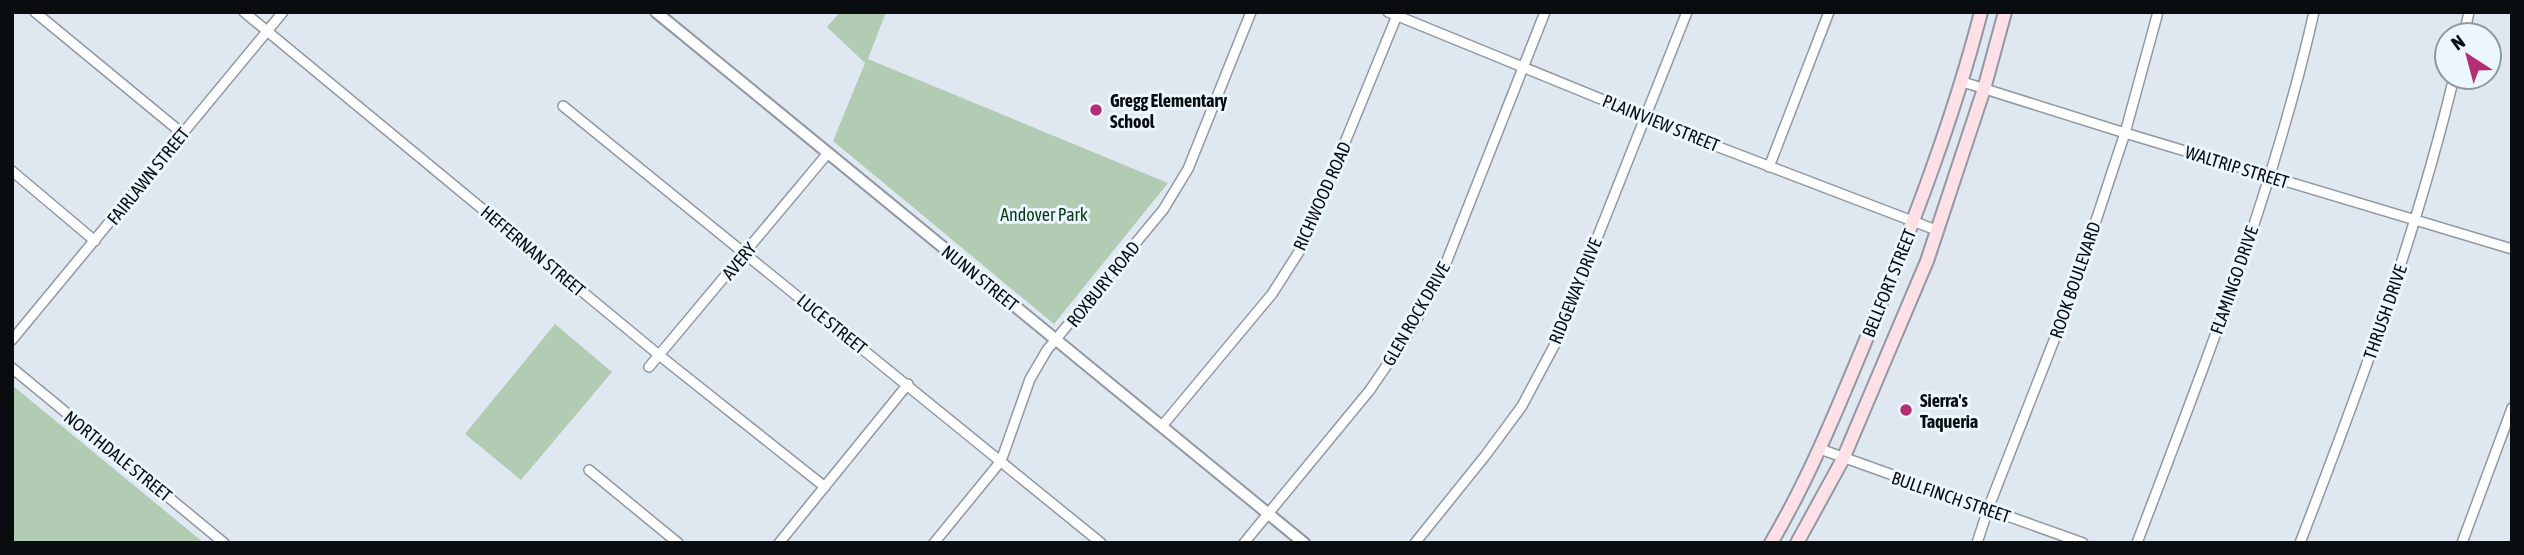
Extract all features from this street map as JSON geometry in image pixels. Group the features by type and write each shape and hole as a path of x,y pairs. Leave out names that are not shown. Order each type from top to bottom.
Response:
{"main road":[{"name":"BELLFORT STREET","path":"1770,543 1821,449 1914,223 1963,82 1981,12"},
{"name":"BELLFORT STREET","path":"1797,543 1843,459 1927,261 1984,89 2005,12"},
{"path":"1803,543 1808,522"}],"street":[{"path":"35,12 183,134"},
{"name":"HEFFERNAN STREET","path":"243,12 659,355 825,487"},
{"name":"FAIRLAWN STREET","path":"12,340 283,12"},
{"name":"NUNN STREET","path":"656,12 1304,543"},
{"name":"ROXBURY ROAD","path":"934,543 1001,461 1030,379 1047,350 1163,210 1188,169 1251,12"},
{"name":"GLEN ROCK DRIVE","path":"1244,543 1370,390 1412,328 1442,273 1545,12"},
{"name":"RIDGEWAY DRIVE","path":"1415,543 1522,406 1555,344 1687,12"},
{"path":"1769,167 1829,12"},
{"name":"ROOK BOULEVARD","path":"1977,543 2069,302 2125,133 2158,12"},
{"name":"FLAMINGO DRIVE","path":"2137,543 2196,387 2270,176 2314,12"},
{"name":"PLAINVIEW STREET","path":"1394,13 1769,167 1936,230"},
{"name":"RICHWOOD ROAD","path":"1161,426 1272,293 1303,247 1394,13"},
{"name":"WALTRIP STREET","path":"1963,82 2512,249"},
{"name":"THRUSH DRIVE","path":"2300,543 2351,411 2416,220 2450,91"},
{"name":"LUCE STREET","path":"563,106 908,384 1095,541"},
{"name":"AVERY","path":"649,367 828,153"},
{"path":"12,171 95,241"},
{"name":"NORTHDALE STREET","path":"12,368 225,543"},
{"path":"779,543 908,384"},
{"path":"2462,543 2512,408"},
{"name":"BULLFINCH STREET","path":"1821,449 2083,543"},
{"path":"589,470 678,543"}],"green space":[{"name":"Andover Park","path":"840,12 886,12 868,59 1168,183 1054,324 833,141 865,63 827,27"},
{"path":"555,324 612,372 521,480 465,434"},
{"path":"12,385 204,543 12,543"}],"place":[{"name":"Gregg Elementary School","path":"1096,110"},
{"name":"Sierra's Taqueria","path":"1906,410"}]}
